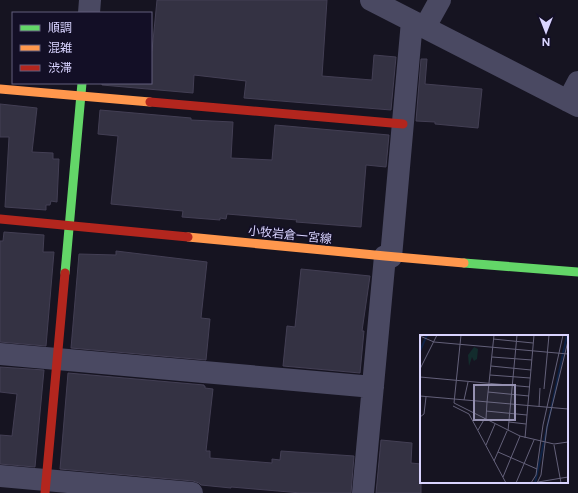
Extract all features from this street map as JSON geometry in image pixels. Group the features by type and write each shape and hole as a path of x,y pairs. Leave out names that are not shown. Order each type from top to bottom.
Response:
{"street":[{"path":"89,12 90,0"},
{"path":"371,0 573,104 578,82"},
{"path":"363,493 373,387 403,124 418,24 440,0"},
{"path":"46,487 82,84"},
{"path":"0,89 403,124"},
{"name":"小牧岩倉一宮線","path":"0,219 388,257 578,272"},
{"path":"0,354 373,387"},
{"path":"0,476 46,487 192,493"}],"building":[{"path":"157,0 327,0 322,76 372,80 374,55 396,57 391,110 244,98 246,81 194,75 193,93 102,85 152,84 152,51"},
{"path":"421,59 427,59 425,84 482,89 478,128 416,121"},
{"path":"0,104 37,108 32,152 53,153 53,159 59,159 57,202 51,201 50,205 46,205 46,210 5,207 9,137 0,137"},
{"path":"100,110 191,118 191,120 233,122 231,158 272,160 275,125 389,135 386,167 366,165 361,227 296,222 297,220 227,214 226,219 220,218 220,220 182,217 183,211 111,204 118,136 98,134"},
{"path":"4,232 44,235 43,252 54,252 46,346 0,342 0,241 3,241"},
{"path":"116,251 207,262 201,318 210,319 206,360 71,348 79,254 116,255"},
{"path":"301,269 370,276 362,331 364,331 360,373 283,366 287,326 295,327"},
{"path":"0,367 44,370 35,467 0,464 0,435 12,436 17,394 0,392"},
{"path":"68,373 204,385 205,388 213,389 206,451 210,451 210,458 272,463 272,459 280,460 281,451 354,456 351,493 301,493 231,488 201,485 193,481 60,469"},
{"path":"381,440 412,443 411,463 420,464 421,493 376,493"}],"traffic: fast":[{"path":"65,273 82,84"},
{"path":"464,263 578,272"}],"traffic: slow":[{"path":"0,89 150,102"},
{"path":"188,237 464,263"}],"traffic: jam":[{"path":"150,102 403,124"},
{"path":"0,219 188,237"},
{"path":"45,493 65,273"}]}
